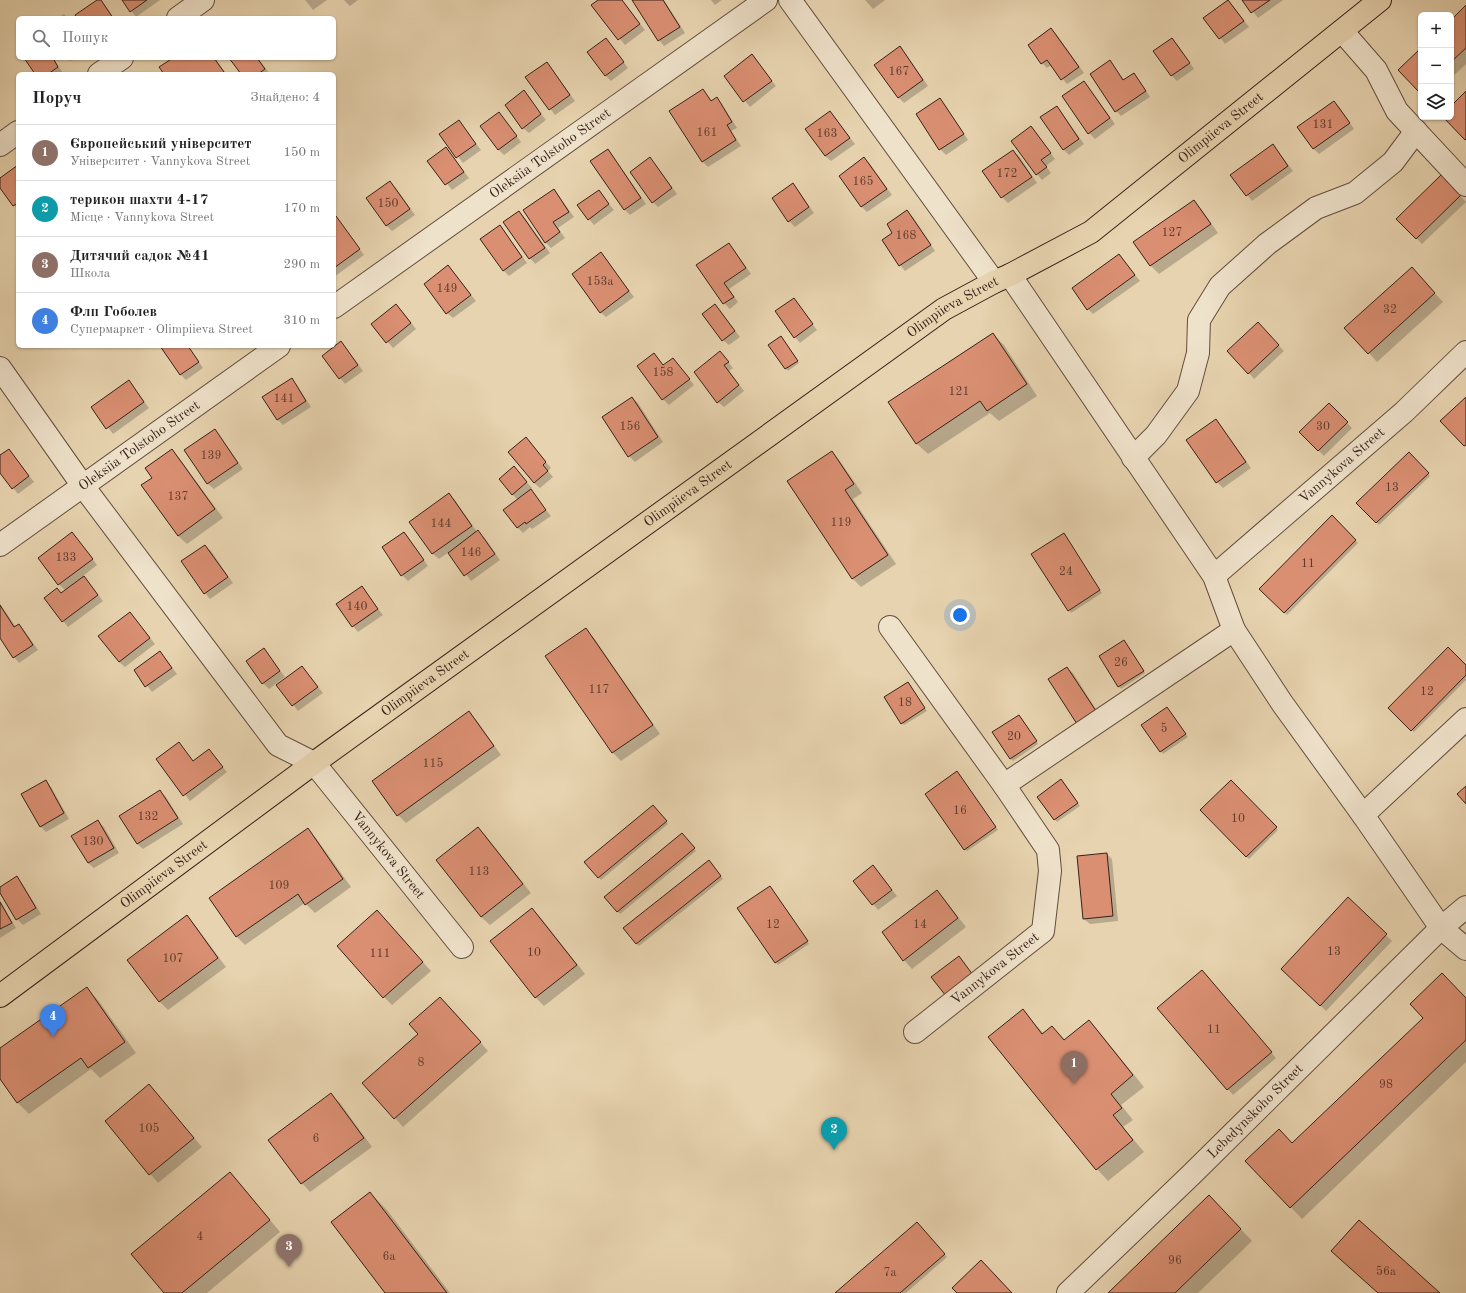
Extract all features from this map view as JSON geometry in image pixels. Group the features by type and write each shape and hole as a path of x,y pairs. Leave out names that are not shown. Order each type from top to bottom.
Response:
{"main road":[{"name":"Olimpiieva Street","path":"0,996 314,763 944,309 1091,232 1380,0"}],"street":[{"path":"181,16 203,0"},
{"name":"Oleksiia Tolstoho Street","path":"336,306 766,0"},
{"path":"790,0 1002,279 1133,458 1214,576 1234,630 1282,702 1363,815 1441,928 1466,949"},
{"path":"1342,31 1376,70 1397,111 1466,185"},
{"path":"102,72 119,60"},
{"path":"1133,458 1156,435 1188,390 1198,353 1200,320 1220,286 1268,244 1316,208 1355,193 1393,162 1416,131"},
{"path":"0,145 16,133"},
{"name":"Oleksiia Tolstoho Street","path":"0,545 276,348"},
{"name":"Vannykova Street","path":"1214,576 1404,412 1466,352"},
{"path":"0,368 83,486 278,745 314,763"},
{"name":"Vannykova Street","path":"890,627 1004,785 1048,850 1050,871 1043,931 915,1032"},
{"path":"1004,785 1234,630"},
{"path":"1363,815 1466,719"},
{"name":"Vannykova Street","path":"314,763 462,947"},
{"name":"Lebedynskoho Street","path":"1068,1293 1192,1174 1441,928 1466,907"}],"building":[{"path":"97,0 101,0 112,16 76,16 75,15"},
{"path":"122,0 147,0 130,12"},
{"path":"598,0 622,0 640,24 618,40 591,5"},
{"path":"632,0 663,0 680,27 658,41"},
{"path":"1228,0 1244,21 1219,39 1203,18"},
{"path":"1242,0 1270,0 1251,13"},
{"path":"1466,5 1466,48 1454,59 1454,48 1454,17"},
{"path":"1051,28 1079,67 1061,80 1047,60 1041,64 1028,45"},
{"path":"606,38 624,62 605,76 587,52"},
{"path":"1172,38 1190,63 1171,76 1153,51"},
{"path":"900,46 923,80 898,98 874,65"},
{"path":"1418,51 1418,91 1398,70"},
{"path":"752,54 772,81 743,102 724,76"},
{"path":"25,60 54,60 58,67 51,72 34,72"},
{"path":"170,60 215,60 224,72 163,72 159,67"},
{"path":"230,60 258,60 265,69 261,72 240,72"},
{"path":"1110,60 1123,80 1134,73 1146,91 1115,112 1090,74"},
{"path":"547,62 570,95 549,110 525,77"},
{"path":"1084,81 1110,118 1088,134 1062,96"},
{"path":"703,89 711,101 717,97 732,122 727,125 736,140 702,162 669,111"},
{"path":"524,90 541,114 522,129 505,105"},
{"path":"1466,91 1465,140 1446,120 1454,120 1454,103"},
{"path":"940,98 964,134 939,150 916,114"},
{"path":"1334,101 1350,123 1313,149 1297,127"},
{"path":"1057,106 1079,139 1063,150 1040,117"},
{"path":"830,111 850,138 825,156 805,129"},
{"path":"499,112 517,136 498,150 480,126"},
{"path":"459,120 476,144 456,158 439,134"},
{"path":"1031,126 1051,153 1041,160 1047,167 1036,175 1011,141"},
{"path":"1273,144 1288,166 1246,196 1230,175"},
{"path":"446,147 464,172 445,185 427,161"},
{"path":"608,149 641,198 624,210 590,161"},
{"path":"1013,150 1032,177 1001,198 982,171"},
{"path":"650,157 672,188 652,203 630,172"},
{"path":"864,157 887,189 861,207 839,176"},
{"path":"16,166 16,204 13,206 0,188 0,178"},
{"path":"1441,175 1461,195 1416,239 1396,219"},
{"path":"390,181 410,209 386,226 366,198"},
{"path":"793,183 809,207 788,222 772,198"},
{"path":"554,189 569,212 553,222 560,232 545,243 523,210"},
{"path":"599,190 609,204 588,220 577,205"},
{"path":"1194,200 1211,224 1150,266 1133,242"},
{"path":"907,210 931,245 899,266 882,240 892,233 887,224"},
{"path":"519,211 545,248 529,259 503,222"},
{"path":"336,216 360,249 336,267"},
{"path":"500,225 522,257 503,271 480,239"},
{"path":"729,243 746,268 724,283 734,297 723,304 696,265"},
{"path":"601,252 629,291 600,313 572,274"},
{"path":"1119,254 1135,275 1087,310 1072,288"},
{"path":"448,265 471,295 446,314 424,284"},
{"path":"1412,267 1435,293 1368,354 1344,328"},
{"path":"794,298 813,324 794,338 775,311"},
{"path":"396,304 411,323 386,343 371,324"},
{"path":"715,304 735,331 722,341 702,314"},
{"path":"1258,322 1279,345 1248,374 1227,351"},
{"path":"993,333 1027,384 987,411 980,401 916,444 888,402"},
{"path":"781,336 798,361 785,369 768,345"},
{"path":"341,341 358,365 339,379 322,356 332,348 336,348 336,345"},
{"path":"161,348 189,348 199,362 180,375"},
{"path":"720,351 729,362 724,365 739,385 717,403 694,372"},
{"path":"654,353 663,365 673,358 690,379 662,400 637,366"},
{"path":"292,378 306,401 277,420 262,397"},
{"path":"129,380 144,402 106,429 91,407"},
{"path":"632,397 658,437 628,457 602,417"},
{"path":"1466,397 1466,445 1464,446 1440,421"},
{"path":"1329,403 1348,422 1318,451 1299,432"},
{"path":"1216,419 1246,462 1216,483 1186,440"},
{"path":"215,429 238,463 207,484 184,450"},
{"path":"526,437 546,462 543,465 548,471 534,483 508,452"},
{"path":"9,449 29,476 12,489 0,473 0,455"},
{"path":"172,449 215,509 178,536 141,485 152,478 145,468"},
{"path":"832,451 854,484 845,490 888,555 852,579 787,481"},
{"path":"1409,452 1429,473 1376,523 1356,503"},
{"path":"514,466 527,482 512,495 499,479"},
{"path":"531,489 546,510 526,524 525,522 517,528 503,510"},
{"path":"449,493 472,526 432,554 409,522"},
{"path":"1332,515 1356,540 1284,613 1259,589"},
{"path":"478,530 495,554 464,576 448,553"},
{"path":"72,532 93,559 58,585 38,558"},
{"path":"404,532 424,560 401,576 382,547"},
{"path":"1064,533 1100,590 1068,611 1031,554"},
{"path":"205,545 228,577 204,594 181,561"},
{"path":"84,576 98,595 62,622 44,598 57,588 61,593"},
{"path":"362,586 378,609 352,627 336,604"},
{"path":"0,605 14,627 19,624 33,645 13,658 0,638"},
{"path":"130,612 150,638 119,662 98,636"},
{"path":"586,628 653,725 612,753 545,656"},
{"path":"1124,640 1144,671 1118,687 1099,656"},
{"path":"1448,647 1466,665 1466,675 1411,731 1388,708"},
{"path":"264,648 280,671 262,684 246,661"},
{"path":"160,651 172,668 145,687 134,670"},
{"path":"302,666 318,687 292,706 276,685"},
{"path":"1067,667 1096,711 1077,724 1048,679"},
{"path":"908,682 925,708 901,724 884,697"},
{"path":"1167,707 1186,734 1160,752 1141,725"},
{"path":"469,711 494,746 397,816 372,781"},
{"path":"1019,715 1037,741 1010,759 992,732"},
{"path":"179,742 193,761 209,749 223,767 183,796 156,759"},
{"path":"957,771 996,827 964,850 925,794"},
{"path":"1061,779 1078,803 1054,820 1037,797"},
{"path":"46,780 64,813 40,827 21,794"},
{"path":"1231,780 1277,827 1246,857 1200,810"},
{"path":"1466,786 1466,804 1457,794"},
{"path":"160,790 178,818 137,844 119,816"},
{"path":"653,805 667,821 598,878 584,862"},
{"path":"98,820 114,848 88,863 71,836"},
{"path":"478,827 523,884 481,917 436,860"},
{"path":"308,828 343,879 305,905 298,894 236,937 209,898"},
{"path":"682,833 695,848 617,912 604,897"},
{"path":"1107,853 1113,916 1083,919 1077,856"},
{"path":"709,860 721,876 636,944 623,928"},
{"path":"873,865 892,890 872,905 853,881"},
{"path":"17,876 36,908 16,920 0,893 0,887"},
{"path":"770,886 808,941 775,963 737,908"},
{"path":"937,890 958,918 903,961 882,932"},
{"path":"1348,897 1387,934 1320,1006 1281,969"},
{"path":"0,902 12,923 0,929"},
{"path":"532,908 577,965 535,998 490,941"},
{"path":"377,910 423,962 383,998 337,946"},
{"path":"187,915 218,958 159,1002 127,960"},
{"path":"959,956 973,975 946,996 931,977"},
{"path":"1202,970 1272,1052 1227,1090 1157,1008"},
{"path":"1442,973 1466,998 1466,1040 1290,1208 1245,1161 1279,1129 1292,1143 1423,1018 1410,1004"},
{"path":"87,987 125,1042 88,1068 81,1058 17,1103 0,1079 0,1048"},
{"path":"440,997 481,1042 394,1119 362,1083 418,1034 409,1024"},
{"path":"1023,1009 1042,1034 1052,1026 1064,1040 1089,1020 1133,1075 1111,1094 1122,1108 1113,1115 1133,1140 1096,1170 988,1037"},
{"path":"149,1084 194,1138 149,1175 105,1121"},
{"path":"331,1093 364,1138 301,1184 268,1140"},
{"path":"230,1172 270,1220 182,1293 164,1293 131,1254"},
{"path":"370,1192 447,1293 385,1293 331,1222"},
{"path":"1209,1195 1241,1229 1175,1293 1108,1293"},
{"path":"1359,1220 1440,1293 1378,1293 1331,1251"},
{"path":"917,1222 945,1254 900,1293 835,1293"},
{"path":"981,1260 1012,1293 957,1293 952,1288"}],"place":[{"name":"Флп Гоболев","path":"53,1037"},
{"name":"Європейський університет","path":"1074,1084"},
{"name":"терикон шахти 4-17","path":"834,1150"},
{"name":"Дитячий садок №41","path":"289,1267"}]}
